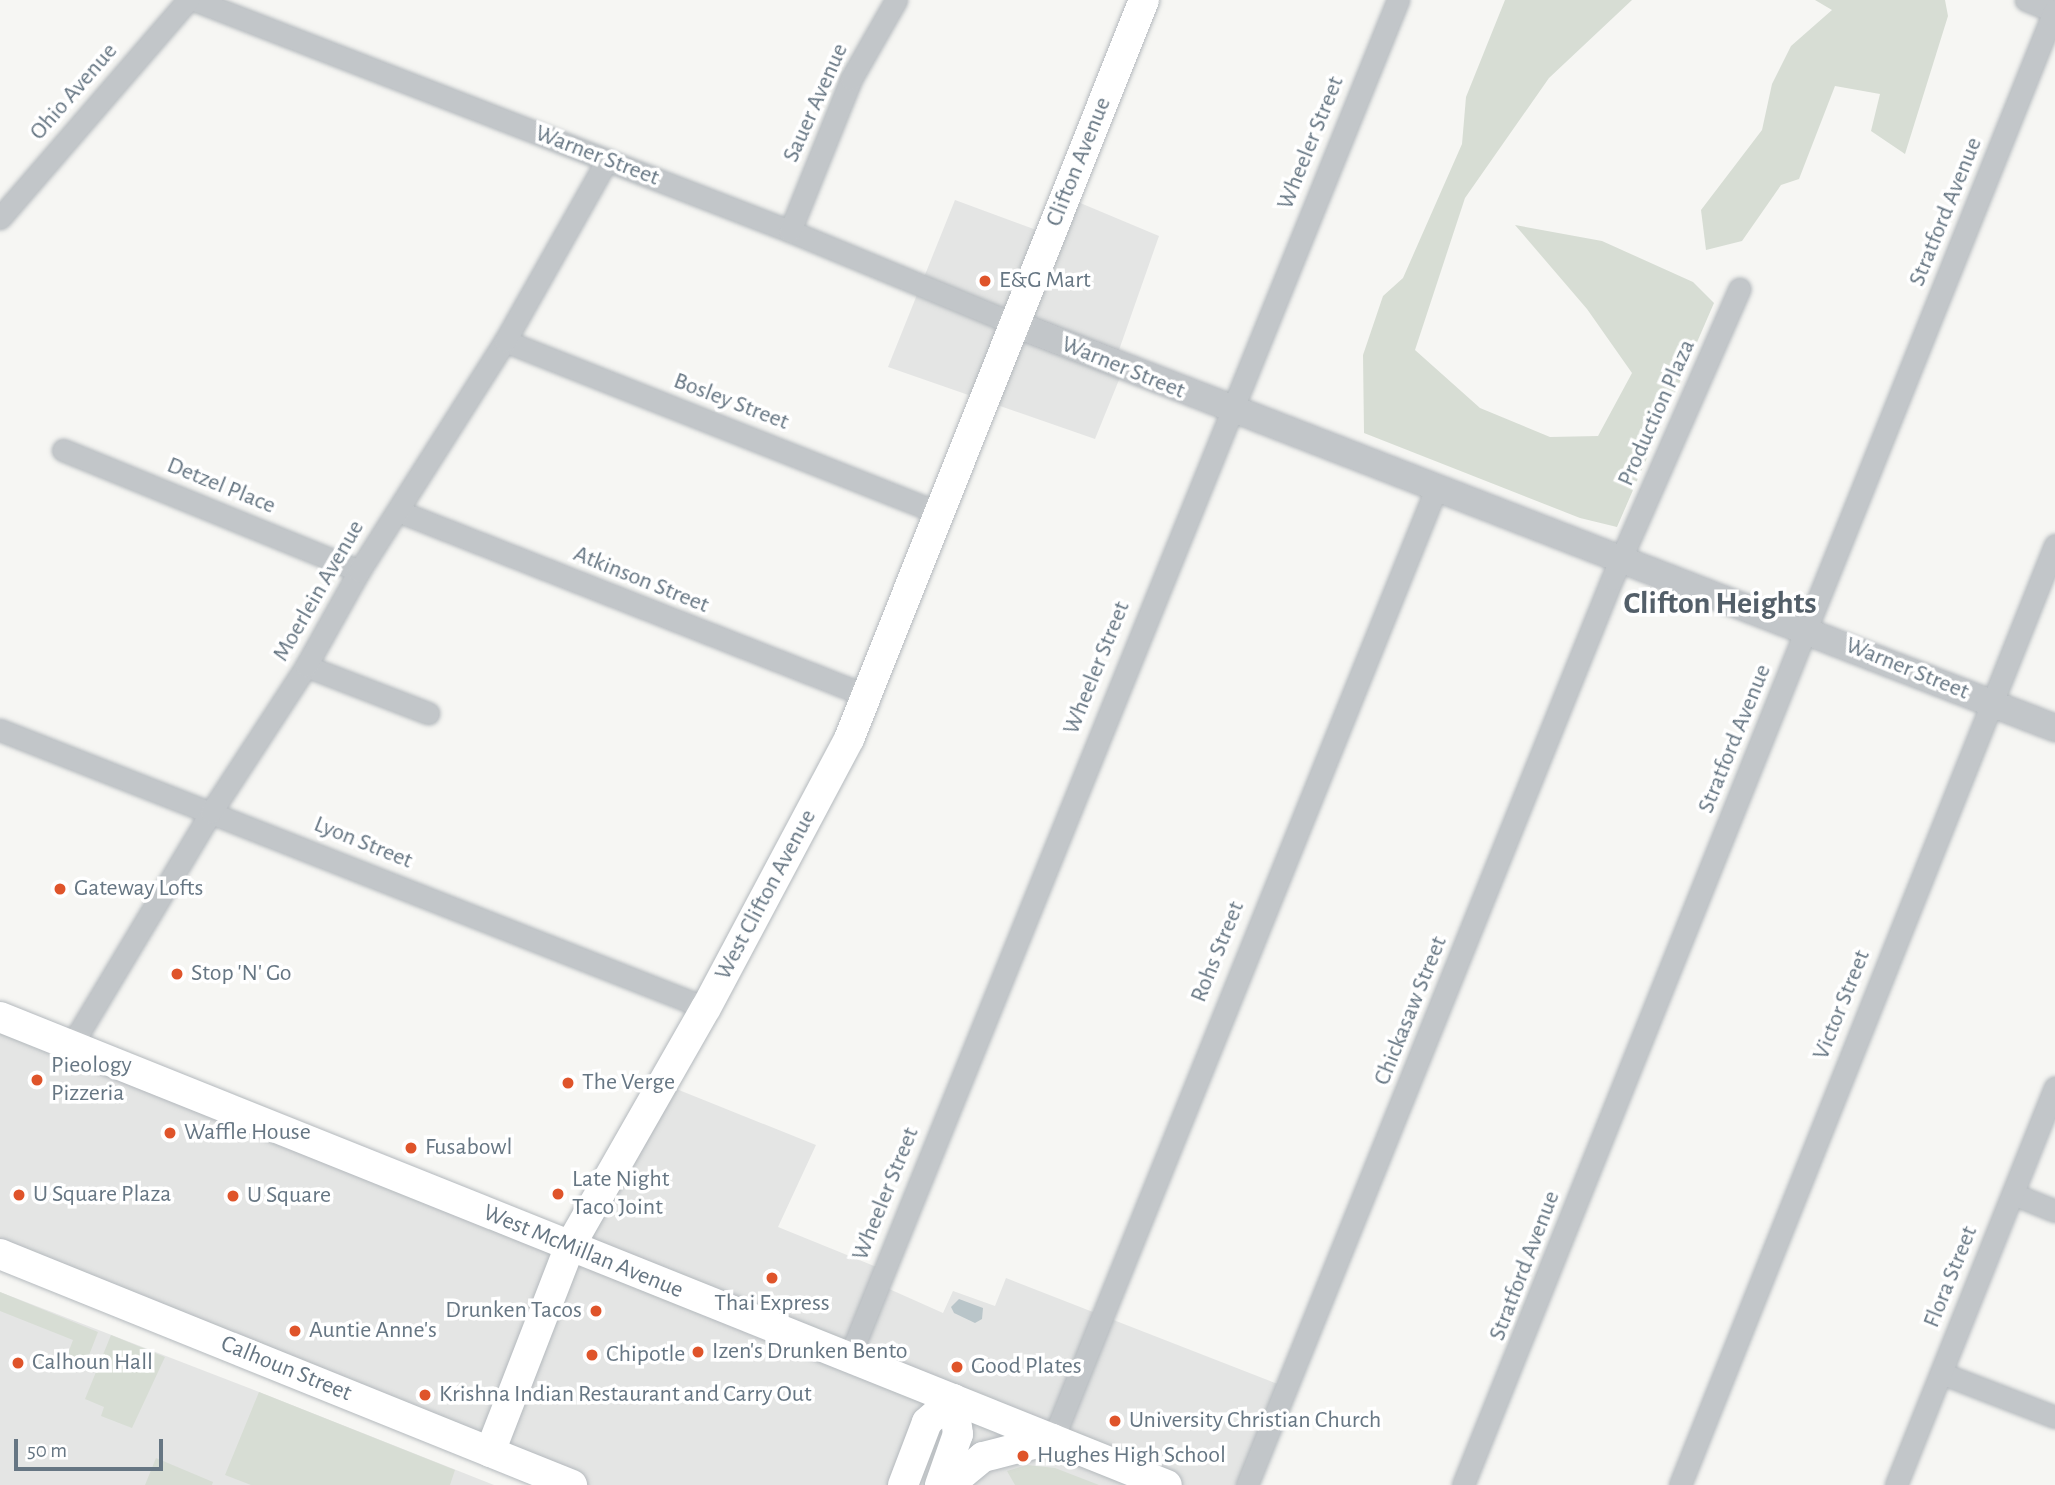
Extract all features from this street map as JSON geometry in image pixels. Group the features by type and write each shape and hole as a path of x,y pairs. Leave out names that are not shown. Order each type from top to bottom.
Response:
{"main road":[{"name":"Clifton Avenue","path":"1015,324 1144,0"},
{"name":"West Clifton Avenue","path":"490,1452 570,1246 706,1008 828,781 1015,324"},
{"name":"West McMillan Avenue","path":"0,1017 1167,1485"},
{"name":"Calhoun Street","path":"0,1254 572,1485"},
{"path":"903,1485 927,1422 953,1399"},
{"path":"940,1485 958,1434 953,1399"},
{"path":"949,1485 982,1457 1053,1439"}],"street":[{"name":"Ohio Avenue","path":"0,218 188,0"},
{"name":"Warner Street","path":"194,0 790,230 1193,397 1232,407 2055,728"},
{"name":"Sauer Avenue","path":"790,230 851,79 896,0"},
{"name":"Wheeler Street","path":"849,1358 1398,0"},
{"path":"2026,0 2055,12"},
{"name":"Stratford Avenue","path":"1463,1485 2055,12"},
{"name":"Moerlein Avenue","path":"71,1046 211,812 306,666 359,571 505,341 607,160"},
{"name":"Production Plaza","path":"1622,557 1740,289"},
{"name":"Bosley Street","path":"505,341 938,512"},
{"name":"Detzel Place","path":"62,450 359,571"},
{"name":"Rohs Street","path":"1053,1439 1437,486"},
{"name":"Atkinson Street","path":"398,510 865,695"},
{"name":"Victor Street","path":"1680,1485 2055,545"},
{"name":"Chickasaw Street","path":"1247,1485 1622,557"},
{"path":"306,666 428,713"},
{"name":"Lyon Street","path":"0,730 706,1008"},
{"name":"Flora Street","path":"1896,1485 2055,1088"},
{"path":"2013,1194 2055,1211"},
{"path":"1941,1373 2055,1417"}],"shaded area":[{"path":"1505,0 1632,0 1549,78 1465,198 1415,350 1480,408 1550,437 1598,436 1632,373 1587,309 1515,225 1602,241 1693,282 1714,303 1617,527 1580,518 1364,433 1363,355 1383,296 1403,278 1462,144 1466,97"},
{"path":"1815,0 1945,0 1948,16 1905,154 1871,131 1880,94 1835,86 1799,179 1781,185 1742,241 1706,250 1701,210 1762,130 1772,84 1791,46 1832,10"},
{"path":"1066,197 1159,236 1119,350 1123,370 1095,439 888,367 955,200 1050,235"},
{"path":"0,1018 570,1246 664,1084 816,1145 778,1227 884,1270 878,1284 943,1313 953,1291 995,1306 1006,1278 1288,1388 1247,1485 572,1485 0,1254"},
{"path":"0,1292 259,1392 494,1485 0,1485"},
{"path":"0,1292 98,1332 86,1363 67,1356 73,1340 0,1311"},
{"path":"959,1299 983,1308 982,1319 975,1323 954,1313 951,1307"},
{"path":"111,1335 165,1357 132,1428 101,1416 104,1407 85,1399"},
{"path":"259,1392 455,1470 450,1485 251,1485 225,1475"},
{"path":"156,1458 213,1482 212,1485 145,1485"},
{"path":"1027,1465 1055,1468 1099,1485 1015,1485 1007,1471"}],"place":[{"name":"E&G Mart","path":"985,281"},
{"name":"Gateway Lofts","path":"60,889"},
{"name":"Stop 'N' Go","path":"177,974"},
{"name":"Pieology Pizzeria","path":"37,1080"},
{"name":"The Verge","path":"568,1083"},
{"name":"Waffle House","path":"170,1133"},
{"name":"Fusabowl","path":"411,1148"},
{"name":"Late Night Taco Joint","path":"558,1194"},
{"name":"U Square Plaza","path":"19,1195"},
{"name":"U Square","path":"233,1196"},
{"name":"Thai Express","path":"772,1278"},
{"name":"Drunken Tacos","path":"596,1311"},
{"name":"Auntie Anne's","path":"295,1331"},
{"name":"Izen's Drunken Bento","path":"698,1352"},
{"name":"Chipotle","path":"592,1355"},
{"name":"Calhoun Hall","path":"18,1363"},
{"name":"Good Plates","path":"957,1367"},
{"name":"Krishna Indian Restaurant and Carry Out","path":"425,1395"},
{"name":"University Christian Church","path":"1115,1421"},
{"name":"Hughes High School","path":"1023,1456"}],"district":[{"name":"Clifton Heights","path":"1720,603"}]}
